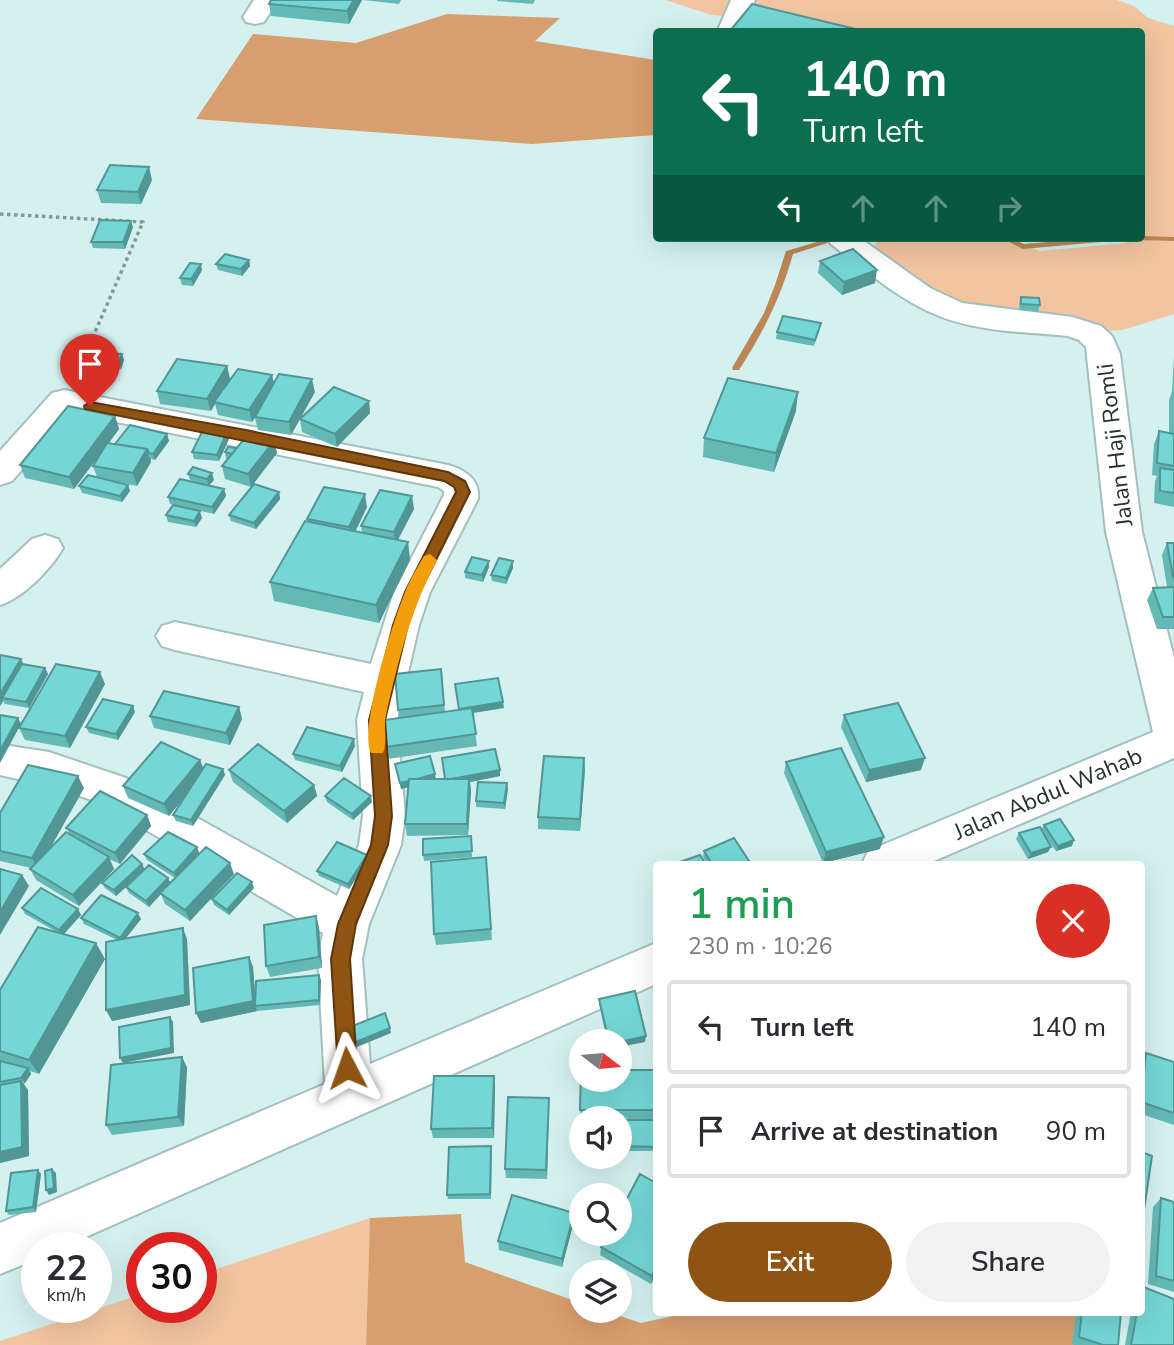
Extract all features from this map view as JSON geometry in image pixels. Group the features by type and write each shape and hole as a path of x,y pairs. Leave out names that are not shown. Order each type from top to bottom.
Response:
{"street":[{"path":"731,28 743,0"},
{"name":"Jalan Haji Romli","path":"846,242 919,295 951,310 972,316 1072,327 1090,333 1101,343 1124,532 1174,736"},
{"path":"0,473 64,401 273,440 448,477 460,484 463,492 461,499 412,592 400,625 377,720 384,816 380,845 347,924 340,959 349,1096"},
{"path":"0,591 46,548"},
{"path":"175,636 386,682"},
{"name":"Jalan Abdul Wahab","path":"890,861 1174,741"},
{"path":"10,762 49,769 112,790 347,924"},
{"path":"0,1249 653,963"}],"path":[{"path":"0,214 143,222 64,401"}],"shaded area":[{"path":"665,0 1117,0 1134,6 1148,18 1174,26 1174,314 1123,330 1041,334 958,323 868,259 877,242 1016,242 1040,251 1145,242 1145,28 808,28 768,20 712,15"},
{"path":"447,14 560,18 535,41 653,60 653,135 532,144 196,119 253,34 356,43"},
{"path":"461,1214 465,1262 569,1299 569,1323 632,1323 632,1320 641,1323 673,1316 1110,1316 1107,1345 366,1345 370,1218"},
{"path":"370,1218 366,1345 0,1345 0,1341 54,1323 112,1323 112,1304 126,1299 126,1323 217,1323 217,1269"}],"building":[{"path":"271,0 354,0 347,11 269,4"},
{"path":"752,4 851,28 732,28"},
{"path":"110,165 149,167 138,192 97,190"},
{"path":"100,220 131,221 123,242 91,242"},
{"path":"853,249 877,270 844,282 820,261"},
{"path":"225,254 249,260 241,269 216,264"},
{"path":"190,263 201,264 191,279 180,278"},
{"path":"1021,297 1039,298 1040,305 1021,304"},
{"path":"783,316 821,323 815,340 777,332"},
{"path":"95,353 122,354 119,362 91,362"},
{"path":"177,359 227,366 207,399 157,391"},
{"path":"238,369 272,375 249,410 214,402"},
{"path":"279,374 312,379 289,422 255,417"},
{"path":"728,378 798,392 776,453 704,438"},
{"path":"334,387 369,401 335,434 300,419"},
{"path":"68,406 115,416 69,477 20,465"},
{"path":"130,425 167,434 153,454 147,449 115,444"},
{"path":"203,430 227,432 217,455 192,452"},
{"path":"1159,431 1174,434 1174,466 1157,463"},
{"path":"249,433 274,441 248,474 222,466"},
{"path":"107,443 147,449 133,473 93,466"},
{"path":"228,447 236,448 232,454 225,452"},
{"path":"193,467 212,473 207,479 188,474"},
{"path":"1160,468 1174,470 1174,493 1160,491"},
{"path":"88,475 128,485 120,496 79,486"},
{"path":"180,479 224,489 212,507 168,497"},
{"path":"254,484 279,492 254,523 229,515"},
{"path":"324,487 365,494 349,527 307,519"},
{"path":"380,490 412,496 394,532 361,526"},
{"path":"173,505 200,511 194,521 166,515"},
{"path":"305,521 408,542 376,605 270,582"},
{"path":"1167,543 1174,543 1174,577 1173,577"},
{"path":"472,557 489,561 482,575 465,572"},
{"path":"499,558 513,561 506,578 491,575"},
{"path":"1174,587 1174,617 1163,617 1153,588"},
{"path":"0,655 21,659 0,694"},
{"path":"22,664 45,668 26,702 2,698"},
{"path":"56,664 100,672 65,736 19,728"},
{"path":"441,669 444,705 398,710 395,674"},
{"path":"498,678 503,702 459,709 455,684"},
{"path":"164,691 239,707 226,733 150,716"},
{"path":"103,699 133,706 116,734 86,727"},
{"path":"898,703 925,758 869,770 844,715"},
{"path":"472,708 476,734 379,748 377,721"},
{"path":"0,715 18,718 0,751"},
{"path":"307,727 354,739 340,766 293,754"},
{"path":"161,742 200,760 164,804 123,786"},
{"path":"258,744 314,785 284,811 229,770"},
{"path":"841,748 884,837 826,852 786,762"},
{"path":"495,749 500,770 445,779 442,758"},
{"path":"430,756 435,774 400,783 395,764"},
{"path":"544,756 584,758 580,819 538,817"},
{"path":"206,764 223,769 191,820 173,815"},
{"path":"28,765 78,776 32,858 0,851 0,813"},
{"path":"344,778 371,796 352,814 325,796"},
{"path":"409,779 469,779 467,824 405,824"},
{"path":"478,782 507,783 504,803 476,801"},
{"path":"100,791 147,815 115,853 66,828"},
{"path":"1060,819 1074,840 1058,846 1044,825"},
{"path":"1040,827 1051,847 1031,853 1019,833"},
{"path":"66,832 109,857 73,895 30,869"},
{"path":"168,832 197,847 174,873 144,854"},
{"path":"471,836 472,851 423,855 423,839"},
{"path":"734,838 749,861 710,861 704,851"},
{"path":"337,842 367,855 348,884 317,871"},
{"path":"206,847 230,863 185,910 160,893"},
{"path":"132,855 142,864 114,890 102,883"},
{"path":"700,855 704,861 683,861"},
{"path":"486,857 491,929 434,934 431,862"},
{"path":"149,865 168,878 146,901 126,887"},
{"path":"0,869 22,875 0,912"},
{"path":"237,873 252,882 227,910 212,899"},
{"path":"41,888 78,909 59,930 22,908"},
{"path":"101,895 138,913 120,938 81,918"},
{"path":"316,916 319,957 266,966 264,925"},
{"path":"38,927 96,943 29,1060 0,1051 0,990"},
{"path":"183,928 185,995 106,1010 106,942"},
{"path":"249,957 253,1001 196,1013 193,968"},
{"path":"319,975 319,1000 255,1006 256,981"},
{"path":"635,991 646,1036 632,1039 632,1029 606,1029 599,999"},
{"path":"385,1013 390,1028 356,1042 350,1027"},
{"path":"170,1017 171,1048 120,1058 119,1027"},
{"path":"1146,1053 1174,1062 1174,1113 1145,1103"},
{"path":"182,1057 178,1117 106,1125 111,1065"},
{"path":"0,1061 28,1068 21,1078 0,1082"},
{"path":"632,1070 653,1070 653,1110 632,1110 632,1106 580,1106 580,1092 632,1092"},
{"path":"434,1076 494,1076 492,1128 431,1129"},
{"path":"21,1081 22,1147 0,1152 0,1085"},
{"path":"508,1097 549,1098 546,1170 505,1169"},
{"path":"632,1120 653,1120 653,1147 632,1146"},
{"path":"491,1146 490,1194 447,1195 449,1147"},
{"path":"1145,1153 1152,1156 1145,1203"},
{"path":"52,1169 54,1188 46,1190 45,1171"},
{"path":"38,1170 33,1207 6,1211 11,1173"},
{"path":"640,1174 653,1181 652,1276 632,1265 632,1260 624,1260 601,1247 632,1246 632,1189"},
{"path":"512,1195 569,1212 569,1232 562,1259 498,1241"},
{"path":"1161,1198 1174,1202 1174,1281 1156,1276"},
{"path":"1145,1288 1174,1299 1174,1345 1131,1345 1136,1316 1145,1316"},
{"path":"1082,1316 1121,1316 1118,1345 1103,1345 1079,1337"}],"waterway":[{"path":"1145,238 1174,239"},
{"path":"736,368 768,313 789,253 826,242"},
{"path":"1013,242 1023,247 1079,242"}],"slow traffic":[{"path":"377,748 377,720 400,625 412,592 430,560"}],"route":[{"path":"90,406 448,477 460,484 463,492 461,499 412,592 400,625 377,720 384,816 380,845 347,924 340,959 347,1068"}]}
